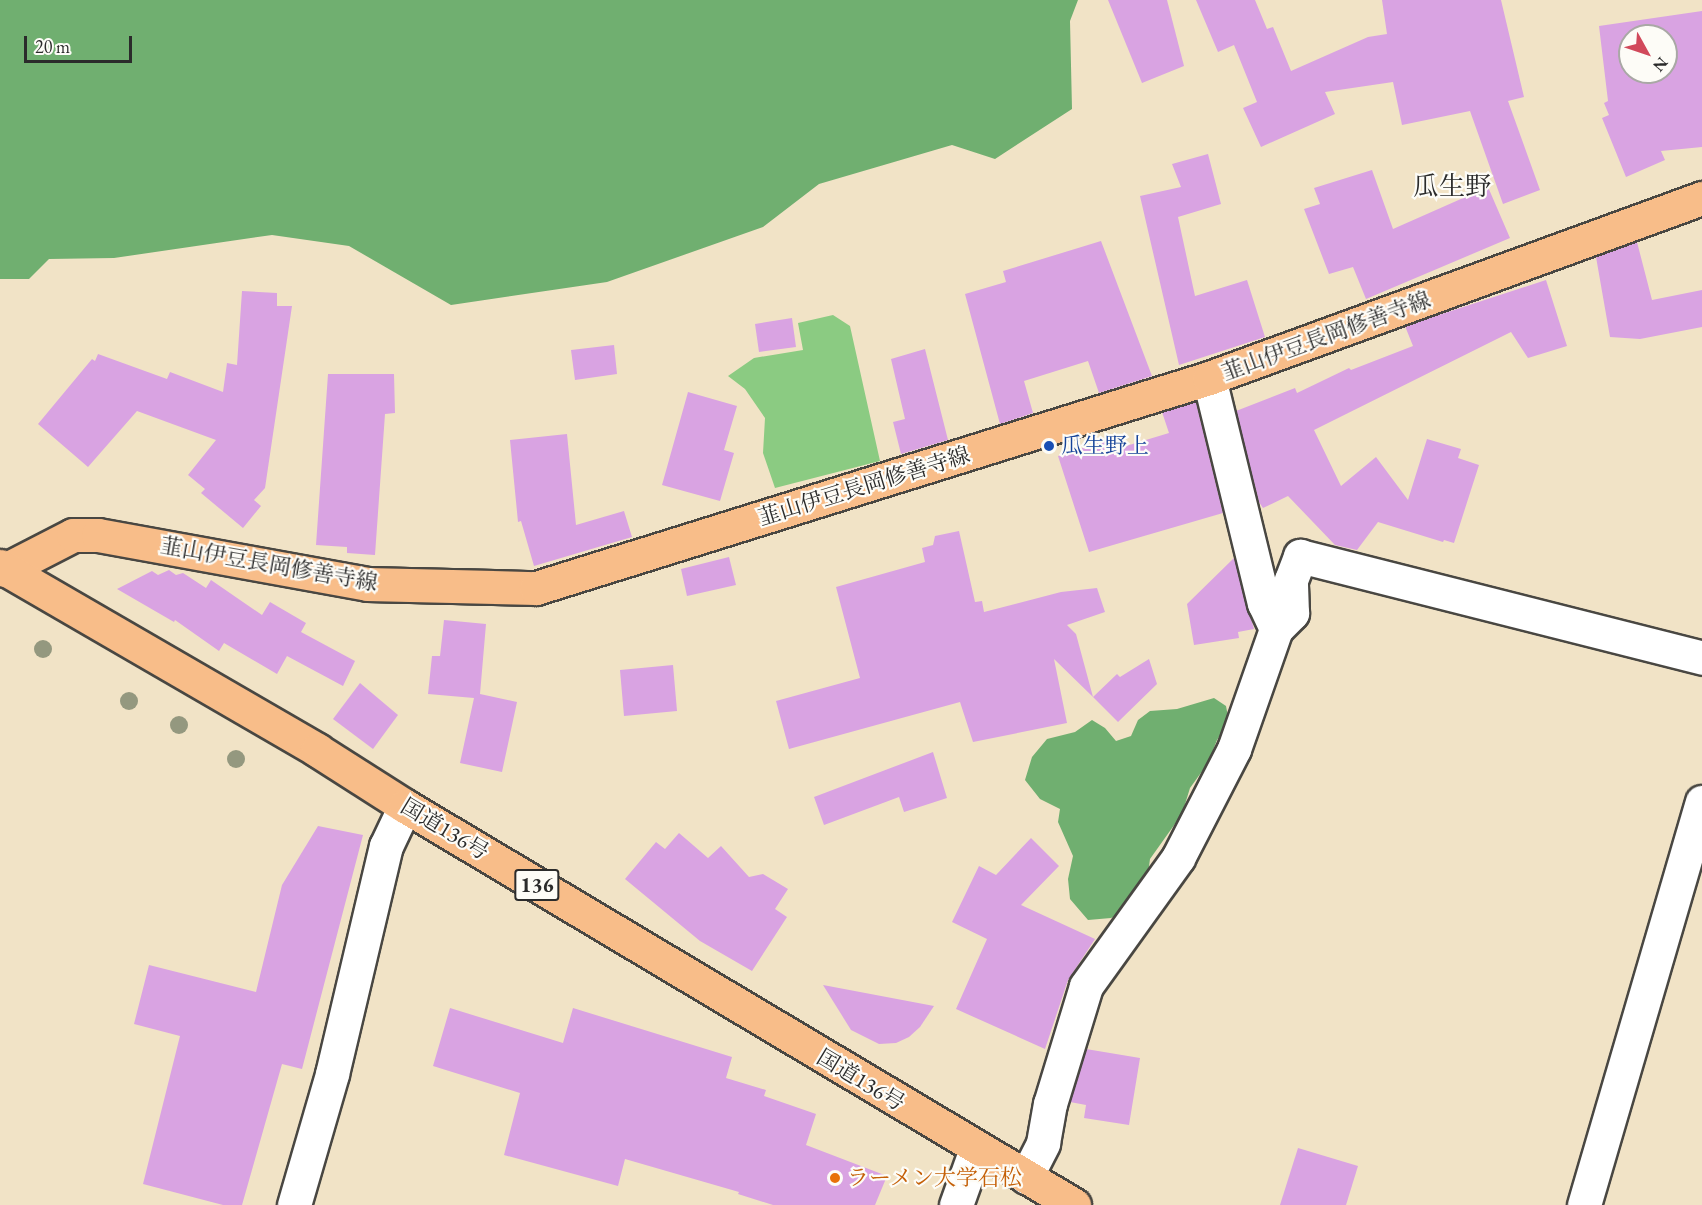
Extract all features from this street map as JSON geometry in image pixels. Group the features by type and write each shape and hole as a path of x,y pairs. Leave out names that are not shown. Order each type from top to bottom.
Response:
{"main road":[{"name":"韮山伊豆長岡修善寺線","path":"2,572 73,536 98,535 367,584 536,588 1209,378 1702,198"},
{"name":"国道136号","path":"2,572 317,750 405,806 976,1149 1074,1205"}],"street":[{"path":"1209,378 1264,603 1276,629"},
{"path":"1026,1177 1043,1143 1050,1104 1086,986 1178,858 1234,749 1276,629 1292,613 1291,580 1300,556 1702,658"},
{"path":"1584,1205 1702,802"},
{"path":"294,1205 332,1074 386,846 405,806"},
{"path":"956,1205 976,1149"}],"green space":[{"path":"0,0 1078,0 1070,21 1072,109 995,159 952,145 819,184 763,227 607,282 451,305 349,246 272,235 114,258 49,259 29,279 0,279"},
{"path":"833,315 850,326 880,461 775,488 763,453 765,418 745,389 728,376 754,358 803,350 798,323"},
{"path":"1214,698 1226,706 1229,722 1217,740 1208,763 1190,788 1182,814 1150,859 1147,881 1132,908 1111,918 1088,920 1070,899 1068,879 1073,856 1058,822 1060,809 1040,799 1025,780 1032,757 1047,739 1075,732 1092,720 1105,728 1116,741 1131,736 1138,720 1150,711 1177,709"}],"building":[{"path":"1108,0 1167,0 1184,66 1142,83"},
{"path":"1196,0 1255,0 1267,29 1273,27 1291,71 1368,37 1387,34 1382,0 1501,0 1524,97 1508,101 1540,190 1503,204 1470,111 1402,125 1393,82 1325,92 1335,114 1261,147 1243,108 1257,102 1234,45 1218,52"},
{"path":"1702,11 1702,147 1661,151 1665,160 1626,177 1602,118 1609,115 1604,103 1608,101 1599,26"},
{"path":"1208,154 1221,204 1178,217 1195,296 1247,280 1265,337 1179,365 1140,196 1181,187 1172,164"},
{"path":"1372,170 1393,229 1488,187 1510,238 1366,299 1353,267 1329,274 1304,209 1320,204 1314,188"},
{"path":"1101,241 1152,376 1099,393 1088,361 1024,381 1033,413 1000,424 965,294 1006,282 1003,271"},
{"path":"1637,242 1652,300 1702,290 1702,327 1640,339 1610,337 1596,257"},
{"path":"1546,280 1567,346 1528,358 1511,332 1314,430 1341,486 1376,457 1408,500 1427,439 1461,449 1458,458 1479,465 1454,543 1444,540 1443,542 1378,522 1357,550 1335,545 1288,496 1263,508 1259,502 1236,411 1295,388 1297,393 1349,368 1351,370 1413,346 1405,326"},
{"path":"242,291 277,293 277,306 292,306 265,488 254,500 261,506 243,528 201,493 205,489 188,475 216,440 137,411 88,467 38,424 92,359 95,361 98,354 167,379 170,372 223,392 227,363 237,365"},
{"path":"792,318 796,347 759,352 755,324"},
{"path":"614,345 617,374 575,380 571,350"},
{"path":"925,349 948,440 901,454 893,422 905,419 891,359"},
{"path":"328,374 394,374 395,413 385,414 375,555 347,553 347,547 316,545"},
{"path":"688,392 737,406 724,450 734,453 720,501 662,485"},
{"path":"1196,402 1223,513 1089,552 1058,456 1113,438 1116,449 1169,433 1162,412"},
{"path":"567,434 576,525 624,511 632,537 534,566 521,521 518,522 510,440"},
{"path":"959,531 975,602 982,601 984,612 1061,592 1097,588 1105,612 1067,625 1076,634 1093,697 1054,659 1067,723 973,742 960,702 789,749 776,701 860,678 836,587 925,562 922,548 933,545 935,536"},
{"path":"729,557 736,585 687,596 681,569"},
{"path":"1234,558 1254,629 1238,632 1239,638 1194,645 1187,604"},
{"path":"169,570 176,575 183,573 206,588 211,580 262,615 270,602 306,623 301,632 355,661 343,686 287,656 277,674 224,643 219,651 175,620 174,622 117,589 152,571 158,575"},
{"path":"444,620 486,624 480,694 517,702 502,772 460,763 474,698 428,694 432,656 440,656"},
{"path":"1149,659 1157,684 1118,722 1093,697 1117,674 1120,677"},
{"path":"673,665 677,711 624,716 620,670"},
{"path":"360,683 398,715 373,749 333,719"},
{"path":"933,752 947,798 904,812 899,797 824,825 814,797"},
{"path":"318,826 363,835 302,1069 282,1064 242,1205 223,1205 143,1184 180,1036 134,1024 149,965 256,992 282,885"},
{"path":"679,833 708,858 721,846 749,877 763,874 788,889 775,909 787,917 752,971 700,941 625,879 656,842 665,849"},
{"path":"1031,838 1059,866 1021,905 1095,939 1068,980 1045,1049 956,1009 987,939 952,922 979,866 996,875"},
{"path":"823,985 934,1006 920,1027 909,1037 896,1043 879,1044 851,1030"},
{"path":"450,1008 563,1043 573,1008 732,1057 726,1078 766,1090 764,1096 816,1114 806,1145 887,1176 875,1205 773,1205 738,1194 739,1192 625,1159 618,1186 504,1155 520,1093 433,1066"},
{"path":"1086,1049 1140,1058 1129,1125 1084,1118 1086,1105 1070,1102"},
{"path":"1298,1148 1358,1166 1346,1205 1280,1205"}],"place":[{"name":"瓜生野上","path":"1049,446"},
{"name":"ラーメン大学石松","path":"835,1178"}],"district":[{"name":"瓜生野","path":"1452,187"}]}
